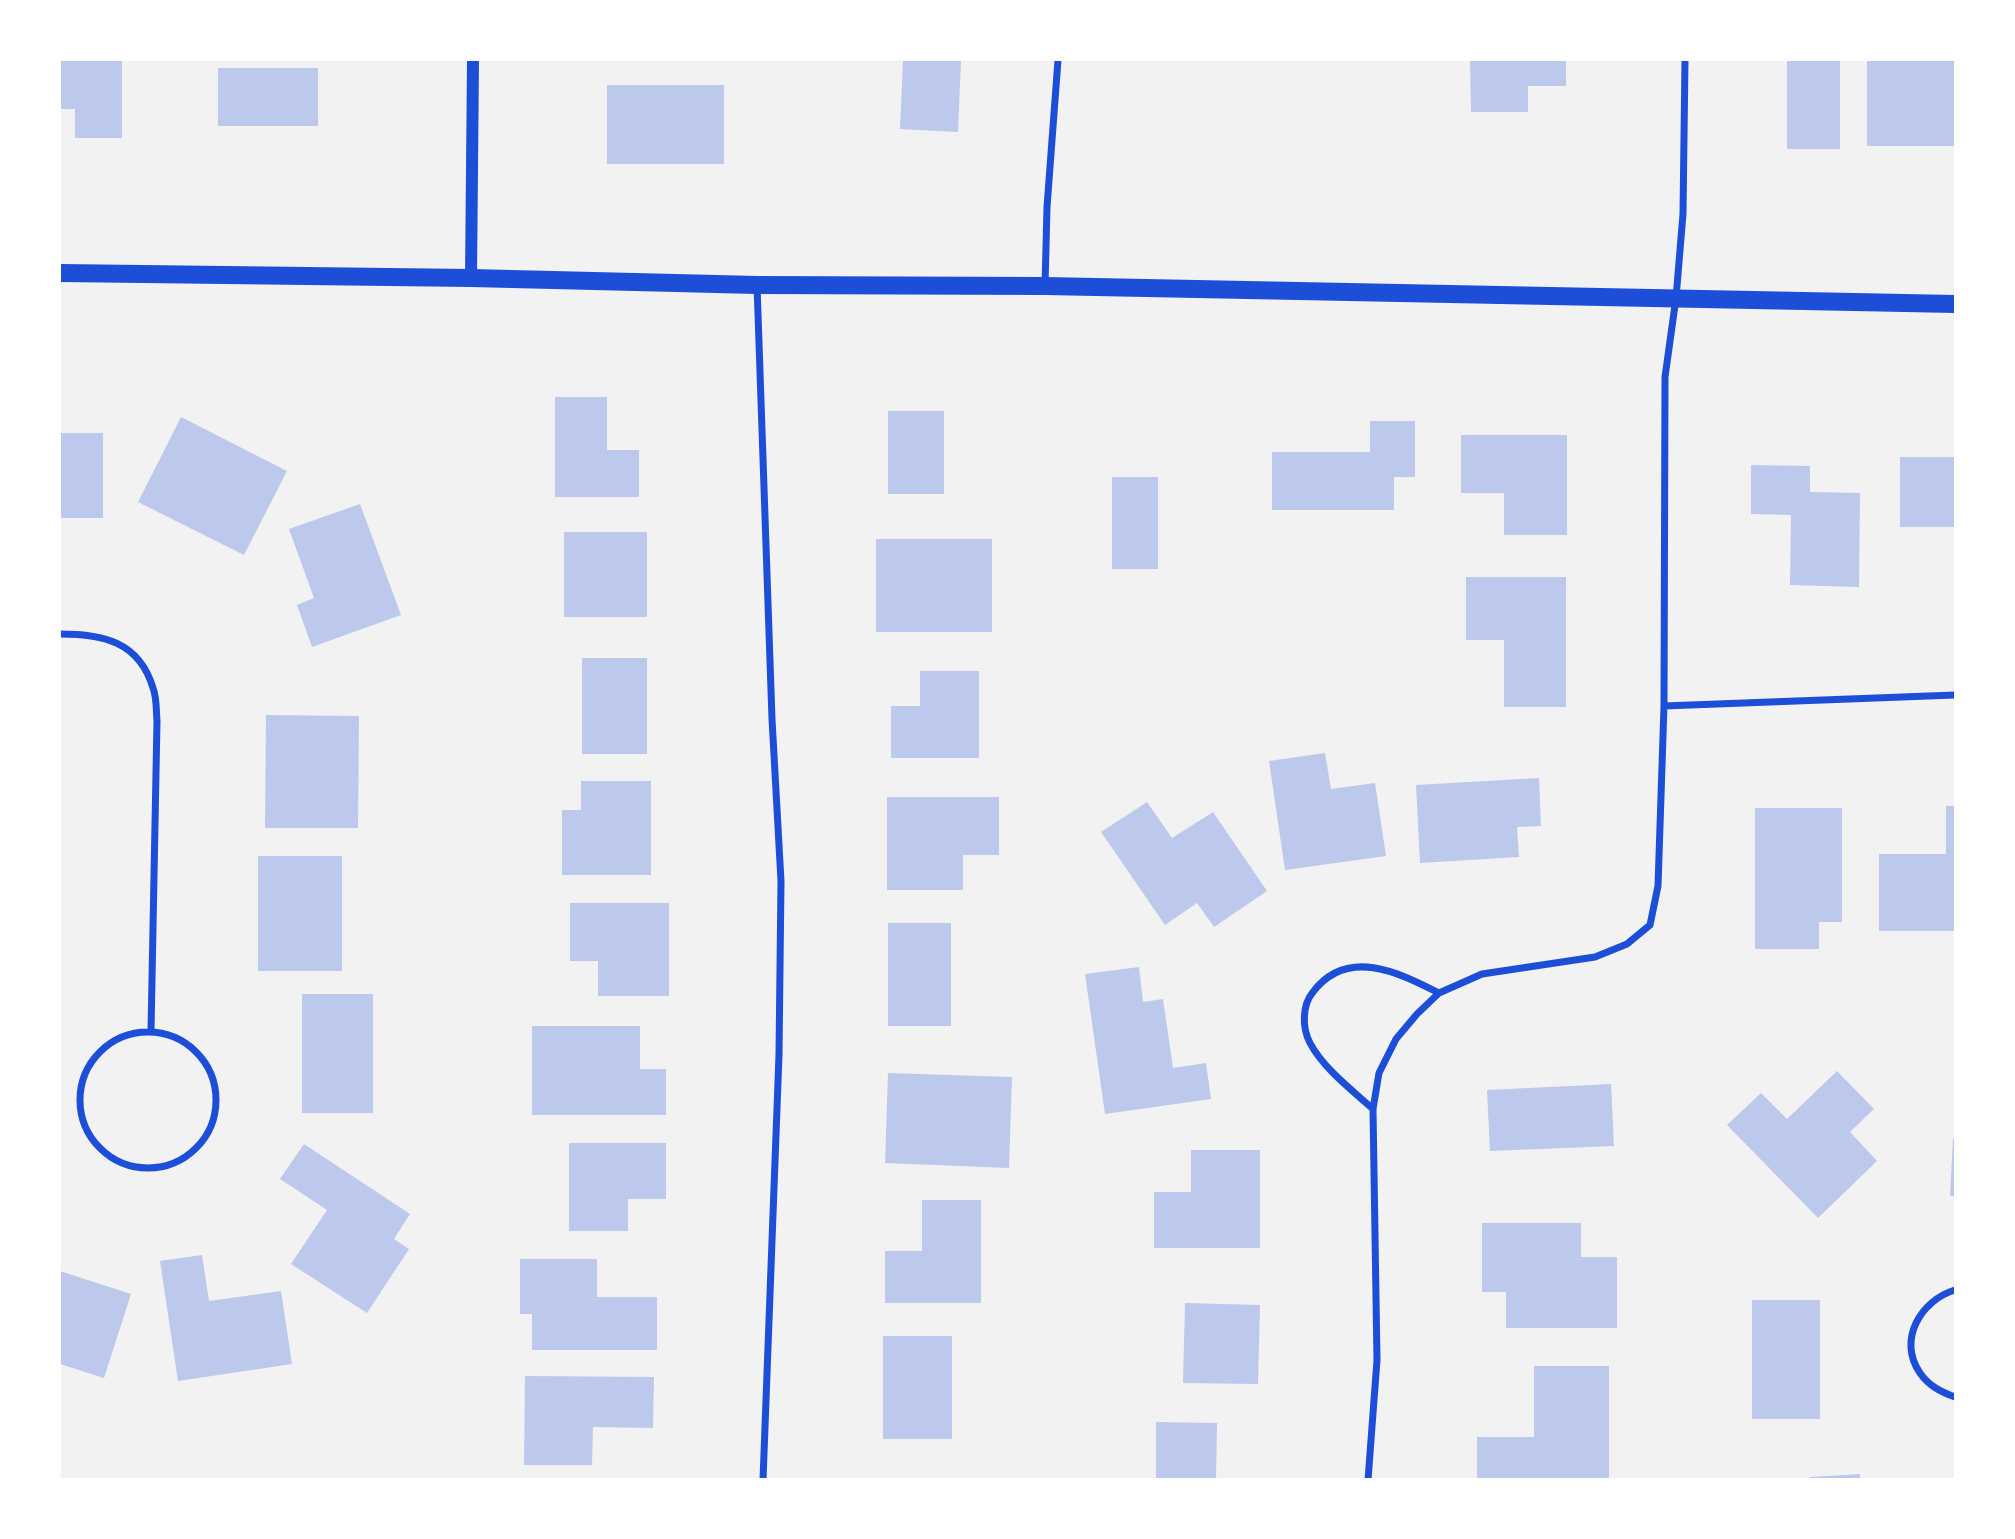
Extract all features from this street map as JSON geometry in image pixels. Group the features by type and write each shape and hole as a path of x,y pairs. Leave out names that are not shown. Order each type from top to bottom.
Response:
{"main road":[{"path":"60,273 757,285 1045,286 1955,304"}],"street":[{"path":"471,278 473,60"},
{"path":"1045,286 1047,207 1058,60"},
{"path":"1368,1479 1377,1360 1373,1109 1379,1073 1396,1039 1439,993 1482,974 1595,957 1627,944 1650,925 1658,886 1664,706 1665,377 1684,214 1685,60"},
{"path":"757,285 772,719 781,881 779,1055 763,1479"},
{"path":"60,634 89,634 121,644 140,661 154,688 157,721 151,1031"},
{"path":"1664,706 1955,695"},
{"path":"1373,1109 1342,1081 1309,1042 1304,1016 1308,998 1320,982 1334,971 1354,968 1383,968 1413,979 1439,993"},
{"path":"151,1031 174,1036 192,1046 206,1063 215,1081 217,1110 207,1137 194,1152 178,1162 154,1168 123,1164 103,1152 89,1136 81,1117 80,1089 86,1071 96,1055 122,1036 151,1031"},
{"path":"1955,1290 1942,1294 1921,1311 1913,1330 1912,1352 1919,1372 1937,1391 1955,1397"}],"building":[{"path":"60,60 122,60 122,138 75,138 75,109 60,109"},
{"path":"903,60 961,60 958,132 900,129"},
{"path":"1470,60 1566,60 1566,86 1528,86 1528,112 1471,112"},
{"path":"1787,60 1840,60 1840,149 1787,149"},
{"path":"1867,60 1955,60 1955,146 1867,146"},
{"path":"218,68 318,68 318,126 218,126"},
{"path":"607,85 724,85 724,164 607,164"},
{"path":"555,397 607,397 607,450 639,450 639,497 555,497"},
{"path":"888,411 944,411 944,494 888,494"},
{"path":"181,417 287,471 244,555 138,502"},
{"path":"1370,421 1415,421 1415,477 1394,477 1394,510 1272,510 1272,452 1370,452"},
{"path":"60,433 103,433 103,518 60,518"},
{"path":"1461,435 1567,435 1567,535 1504,535 1504,493 1461,493"},
{"path":"1900,457 1955,457 1955,527 1900,527"},
{"path":"1751,465 1810,466 1810,492 1860,493 1859,587 1790,585 1791,515 1751,514"},
{"path":"1112,477 1158,477 1158,569 1112,569"},
{"path":"360,504 401,615 312,647 297,605 314,598 289,529"},
{"path":"564,532 647,532 647,617 564,617"},
{"path":"876,539 992,539 992,632 876,632"},
{"path":"1466,577 1566,577 1566,707 1504,707 1504,640 1466,640"},
{"path":"582,658 647,658 647,754 582,754"},
{"path":"920,671 979,671 979,758 891,758 891,706 920,706"},
{"path":"266,715 359,716 358,828 265,828"},
{"path":"1325,753 1331,789 1375,783 1386,856 1285,870 1269,761"},
{"path":"1539,778 1541,826 1517,827 1519,857 1420,863 1416,785"},
{"path":"581,781 651,781 651,875 562,875 562,810 581,810"},
{"path":"887,797 999,797 999,855 963,855 963,890 887,890"},
{"path":"1147,802 1172,838 1213,812 1267,891 1214,927 1197,903 1165,925 1101,832"},
{"path":"1946,806 1955,806 1955,931 1879,931 1879,854 1946,854"},
{"path":"1755,808 1842,808 1842,922 1819,922 1819,949 1755,949"},
{"path":"258,856 342,856 342,971 258,971"},
{"path":"570,903 669,903 669,996 598,996 598,961 570,961"},
{"path":"888,923 951,923 951,1026 888,1026"},
{"path":"1139,967 1143,1002 1163,999 1173,1068 1206,1063 1211,1099 1105,1114 1085,974"},
{"path":"302,994 373,994 373,1113 302,1113"},
{"path":"532,1026 640,1026 640,1069 666,1069 666,1115 532,1115"},
{"path":"1837,1071 1874,1109 1850,1132 1877,1161 1818,1218 1727,1125 1761,1093 1787,1119"},
{"path":"888,1073 1012,1077 1009,1168 885,1163"},
{"path":"1611,1084 1614,1146 1490,1151 1487,1090"},
{"path":"1953,1139 1955,1196 1950,1196"},
{"path":"569,1143 666,1143 666,1199 628,1199 628,1231 569,1231"},
{"path":"304,1144 410,1214 394,1239 409,1249 367,1313 291,1264 327,1210 280,1179"},
{"path":"1191,1150 1260,1150 1260,1248 1154,1248 1154,1192 1191,1192"},
{"path":"922,1200 981,1200 981,1303 885,1303 885,1251 922,1251"},
{"path":"1482,1223 1581,1223 1581,1257 1617,1257 1617,1328 1506,1328 1506,1292 1482,1292"},
{"path":"202,1255 209,1301 281,1291 292,1364 178,1381 160,1261"},
{"path":"520,1259 597,1259 597,1297 657,1297 657,1350 532,1350 532,1314 520,1314"},
{"path":"60,1271 131,1294 104,1378 60,1364"},
{"path":"1752,1300 1820,1300 1820,1419 1752,1419"},
{"path":"1185,1303 1260,1305 1258,1384 1183,1383"},
{"path":"883,1336 952,1336 952,1439 883,1439"},
{"path":"1534,1366 1609,1366 1609,1480 1477,1480 1477,1437 1534,1437"},
{"path":"525,1376 654,1377 653,1428 593,1427 592,1465 524,1465"},
{"path":"1156,1422 1217,1423 1216,1480 1156,1480"},
{"path":"1860,1474 1860,1480 1810,1480 1810,1477"}]}
